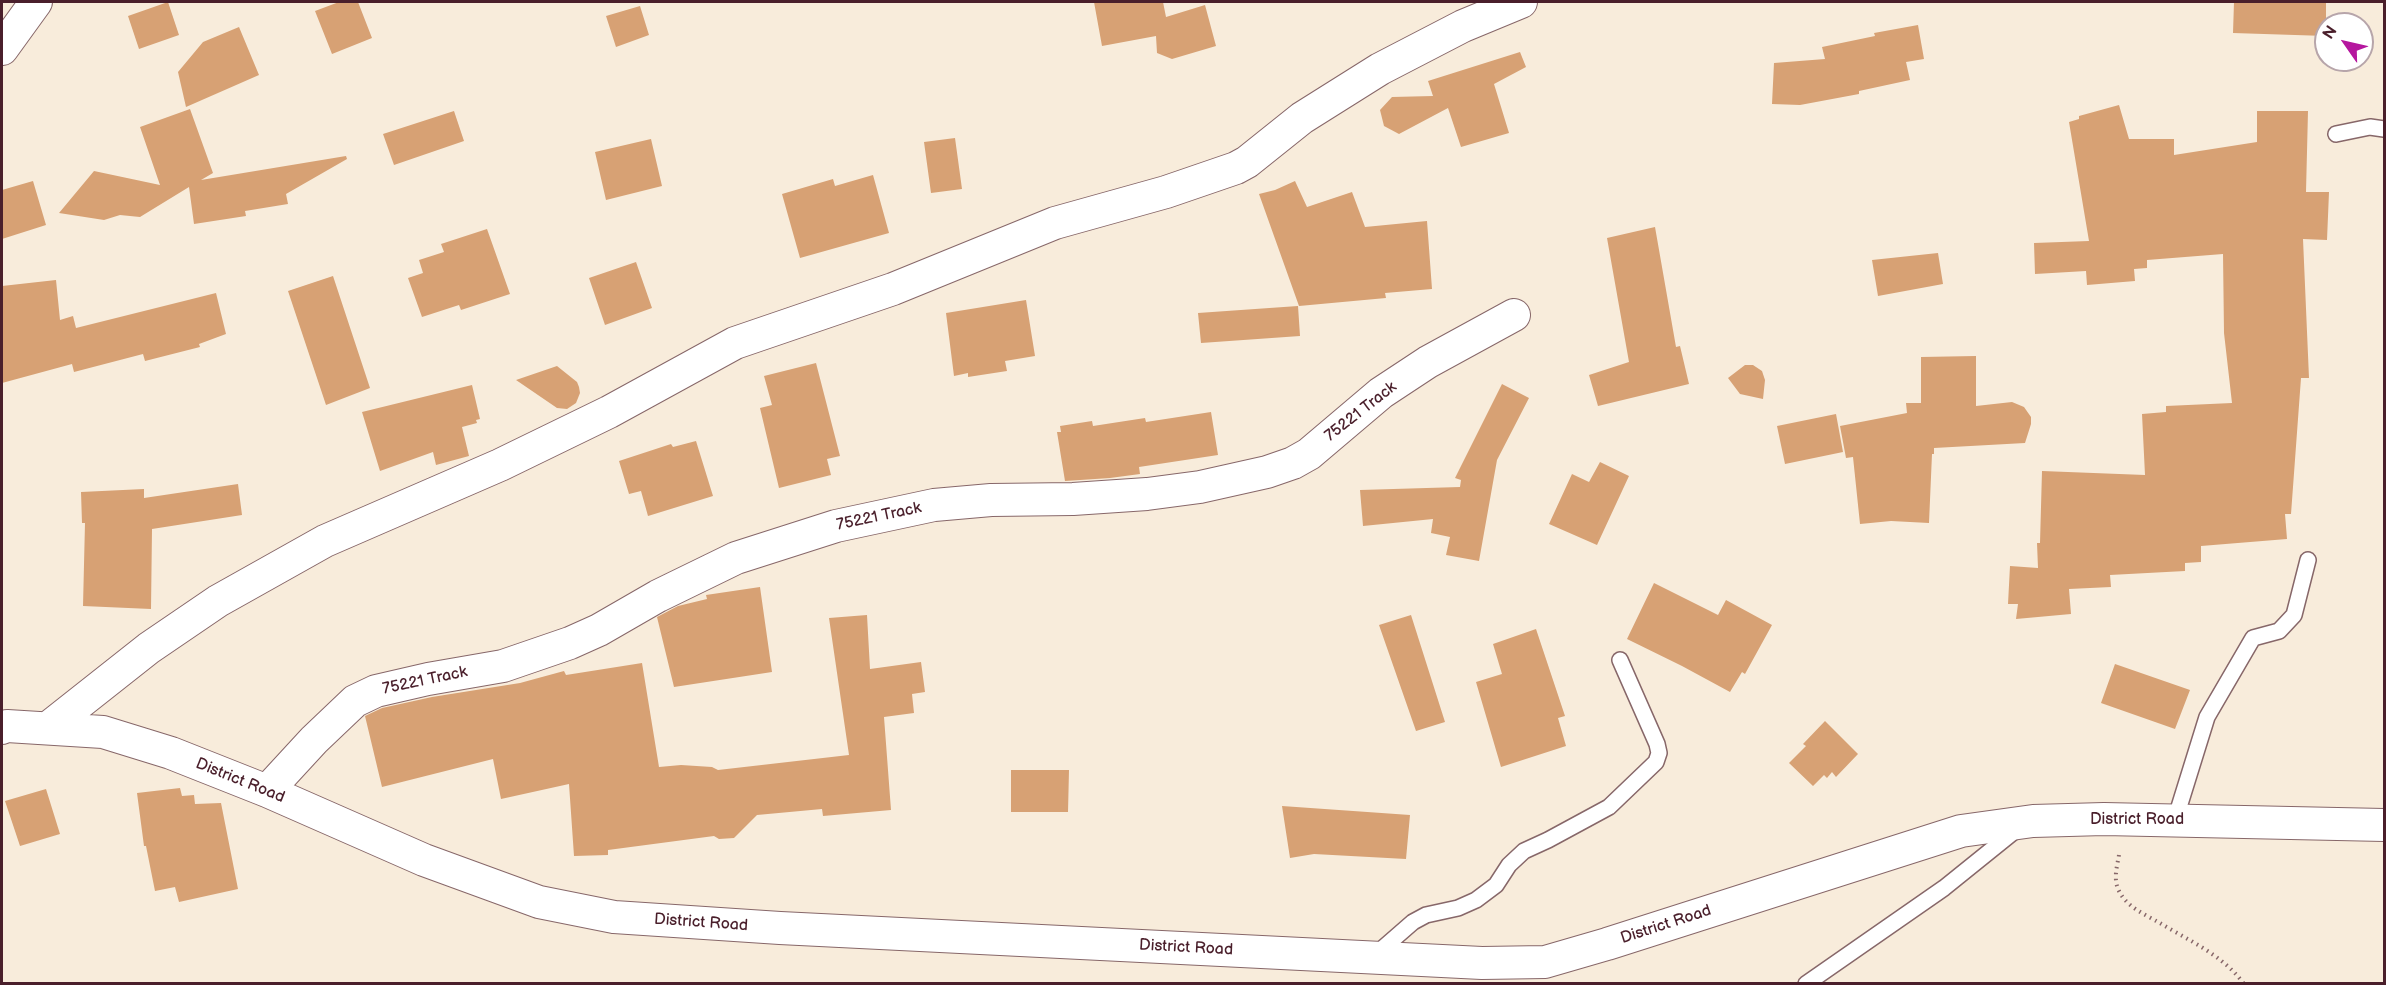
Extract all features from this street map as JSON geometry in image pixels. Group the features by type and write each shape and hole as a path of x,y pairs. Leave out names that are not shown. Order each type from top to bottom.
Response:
{"street":[{"path":"2,49 36,2"},
{"path":"49,727 149,648 218,601 325,541 520,455 609,412 735,342 893,289 1055,223 1166,192 1236,168 1247,162 1302,118 1380,69 1462,26 1521,2"},
{"name":"75221 Track","path":"267,791 314,740 355,701 387,688 503,666 570,643 736,558 825,529 933,505 991,500 1073,499 1147,494 1200,487 1267,472 1293,463 1309,454 1381,393 1428,362 1514,315"},
{"name":"District Road","path":"2,728 8,726 49,727 103,732 171,753 267,791 424,860 539,902 614,917 780,928 1482,963 1545,962 1618,941 1961,831 2025,823 2126,819 2385,825"}],"lane":[{"path":"2336,134 2370,127 2385,129"},
{"path":"2175,820 2207,717 2253,638 2279,631 2294,615 2308,560"},
{"path":"1371,958 1413,922 1426,915 1458,908 1476,900 1496,885 1509,865 1524,850 1548,840 1609,807 1656,762 1659,753 1658,744 1620,660"},
{"path":"1806,984 1944,888 2025,823"}],"path":[{"path":"2126,819 2115,874 2119,890 2131,906 2214,955 2235,971 2244,984"}],"building":[{"path":"168,2 179,35 139,49 128,16"},
{"path":"339,2 358,2 372,38 332,54 315,11"},
{"path":"1094,2 1163,2 1166,17 1205,5 1216,46 1172,59 1157,53 1156,36 1102,46"},
{"path":"2234,2 2326,2 2326,12 2314,12 2314,36 2233,33"},
{"path":"640,6 649,35 616,47 606,16"},
{"path":"1918,25 1924,59 1906,62 1910,80 1859,91 1859,94 1800,105 1772,104 1774,63 1825,59 1822,47 1875,36 1874,33"},
{"path":"239,27 259,75 186,107 178,72 203,42"},
{"path":"1520,52 1526,67 1494,84 1509,133 1461,147 1448,108 1399,134 1384,126 1380,110 1392,97 1433,96 1428,81"},
{"path":"2119,105 2129,139 2174,139 2174,155 2257,142 2257,111 2308,111 2306,192 2329,192 2327,240 2303,239 2309,378 2301,378 2291,514 2285,514 2287,539 2201,546 2201,562 2185,563 2185,571 2110,575 2111,587 2069,589 2071,614 2016,619 2018,604 2008,604 2010,566 2038,568 2037,543 2040,543 2042,471 2145,475 2142,414 2166,412 2166,406 2232,403 2224,333 2223,254 2147,260 2147,268 2134,269 2135,281 2087,285 2086,271 2035,274 2034,243 2089,241 2069,122 2079,119 2079,116"},
{"path":"190,109 213,173 201,180 346,156 347,159 286,194 288,204 245,211 246,216 194,224 189,187 140,217 120,215 104,220 59,213 94,171 160,185 140,127"},
{"path":"454,111 464,141 394,165 383,134"},
{"path":"955,138 962,189 931,193 924,142"},
{"path":"651,139 662,186 606,200 595,152"},
{"path":"873,175 889,233 800,258 782,194 833,179 835,186"},
{"path":"33,181 46,225 2,239 2,190"},
{"path":"1295,181 1307,207 1352,192 1365,227 1427,221 1432,289 1385,293 1386,298 1299,306 1259,194"},
{"path":"1655,227 1676,347 1680,346 1689,384 1598,406 1589,375 1629,362 1607,238"},
{"path":"487,229 510,294 461,310 459,305 422,317 408,278 423,273 419,260 444,252 441,244"},
{"path":"1938,253 1943,284 1878,296 1872,260"},
{"path":"636,262 652,308 605,325 589,278"},
{"path":"333,276 370,388 326,405 288,291"},
{"path":"56,280 60,320 73,316 76,328 216,293 226,334 199,344 200,347 145,361 143,354 74,372 72,364 2,383 2,286"},
{"path":"1026,300 1035,356 1005,361 1007,371 968,377 968,373 954,376 946,313"},
{"path":"1298,306 1300,336 1201,343 1198,313"},
{"path":"1976,356 1976,406 2012,402 2024,407 2031,417 2025,443 1934,448 1929,523 1891,521 1860,524 1853,457 1846,458 1840,426 1907,413 1906,403 1921,403 1921,357"},
{"path":"816,363 840,456 827,459 831,475 779,488 760,408 772,405 764,376"},
{"path":"1745,365 1753,365 1762,371 1765,380 1763,399 1740,394 1728,378"},
{"path":"557,366 577,382 579,387 580,393 576,403 567,409 557,408 516,380"},
{"path":"1502,384 1529,398 1497,460 1479,561 1446,555 1450,537 1431,533 1433,519 1363,526 1360,490 1460,487 1461,480 1455,478"},
{"path":"472,385 480,419 476,420 477,423 462,427 469,456 436,465 433,452 380,471 362,412"},
{"path":"1211,412 1218,455 1139,467 1140,474 1065,481 1057,432 1061,432 1060,426 1092,421 1093,426 1145,418 1146,422"},
{"path":"1836,414 1843,452 1785,464 1777,426"},
{"path":"696,441 713,496 648,516 641,491 629,494 619,461 671,444 673,447"},
{"path":"1600,462 1629,476 1597,545 1549,524 1572,474 1589,482"},
{"path":"238,484 242,515 152,529 151,609 83,606 85,523 82,523 81,492 144,489 144,498"},
{"path":"1654,583 1718,615 1726,600 1772,625 1745,674 1742,672 1730,692 1627,639"},
{"path":"760,587 772,672 674,687 657,617 678,606 707,599 706,595"},
{"path":"867,615 870,669 921,662 925,692 912,694 914,713 884,717 891,810 823,816 822,809 757,815 734,838 719,839 714,836 608,850 608,855 574,856 569,784 501,799 493,759 382,787 365,716 382,708 432,697 520,683 564,671 566,675 642,663 659,767 681,765 712,767 718,770 849,755 829,618"},
{"path":"1411,615 1445,722 1416,731 1379,625"},
{"path":"1536,629 1565,716 1558,718 1566,746 1501,767 1476,682 1502,674 1493,644"},
{"path":"2115,664 2190,690 2175,729 2101,703"},
{"path":"1825,721 1858,754 1836,777 1832,772 1827,778 1824,775 1813,786 1789,763 1806,746 1803,744"},
{"path":"1011,770 1069,770 1068,812 1011,812"},
{"path":"180,788 182,796 194,795 195,804 221,803 238,889 179,902 175,887 155,891 146,846 144,846 137,793"},
{"path":"46,789 60,834 20,846 5,801"},
{"path":"1282,806 1410,815 1406,859 1314,854 1290,858"}]}
